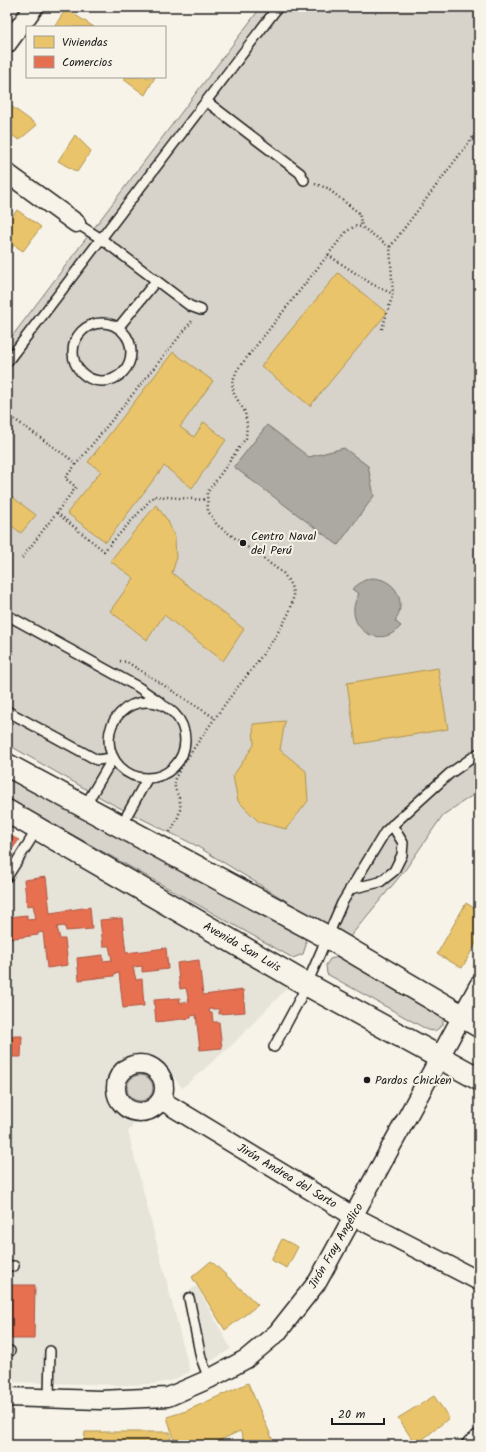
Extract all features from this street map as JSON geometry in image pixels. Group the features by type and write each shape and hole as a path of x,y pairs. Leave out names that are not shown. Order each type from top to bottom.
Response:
{"main road":[{"path":"7,765 326,936 471,1021"},
{"name":"Avenida San Luis","path":"7,811 306,984 479,1079"}],"street":[{"path":"7,44 34,7"},
{"path":"7,173 76,223"},
{"name":"Jirón Fray Angélico","path":"7,1397 100,1400 168,1396 209,1379 246,1359 277,1333 318,1281 440,1058 471,1021 479,985"},
{"name":"Jirón Andrea del Sarto","path":"161,1100 353,1216 479,1281"},
{"path":"471,1445 479,1439"}],"lane":[{"path":"7,362 100,238 278,7"},
{"path":"206,101 300,174 304,180"},
{"path":"76,223 100,238 190,306 201,310"},
{"path":"118,328 156,281"},
{"path":"100,323 109,324 118,328 125,334 131,352 125,370 118,376 105,381 91,379 83,375 73,358 74,344 82,331 90,325 100,323"},
{"path":"7,615 138,687 166,707 176,715 183,726 185,738 181,762 165,774 147,779 127,773 113,758 110,746 110,734 113,723 121,713 131,706 143,703 155,703 166,707"},
{"path":"7,711 97,760 113,758"},
{"path":"274,1047 306,984 326,936 350,889 385,832 448,774 479,753"},
{"path":"85,806 113,758"},
{"path":"122,826 147,779"},
{"path":"350,889 380,882 394,871 402,855 403,843 392,825"},
{"path":"7,877 38,828"},
{"path":"189,1298 201,1358 209,1379"},
{"path":"49,1398 50,1351"}],"path":[{"path":"382,329 393,294 390,247 479,128"},
{"path":"304,180 327,188 359,213 362,227"},
{"path":"162,848 179,815 180,801 174,787 175,778 181,762 280,628 290,610 294,597 290,583 283,573 217,525 208,511 206,500 207,492 246,438 247,424 245,412 234,394 232,383 237,370 346,232 355,226 362,227 390,247"},
{"path":"328,255 372,284 393,294"},
{"path":"22,558 76,488 64,478 201,310"},
{"path":"14,419 76,463"},
{"path":"56,513 104,551 154,496 206,500"}],"shaded area":[{"name":"Centro Naval del Perú","path":"261,7 479,7 479,791 443,815 405,870 348,939 195,845 112,804 7,744 7,343"},
{"path":"267,425 309,457 344,448 368,466 374,496 338,545 234,467"},
{"path":"371,578 379,579 393,586 399,599 399,613 395,621 401,626 392,634 382,637 373,636 364,631 358,624 354,615 354,605 359,594 352,589 363,581"},
{"path":"7,772 305,935 306,945 303,954 293,958 7,798"},
{"path":"28,839 291,984 232,1045 182,1088 166,1066 154,1057 141,1053 126,1057 114,1067 107,1078 107,1092 114,1106 134,1124 128,1132 190,1372 170,1381 153,1384 125,1385 7,1382 7,867"},
{"path":"342,956 443,1017 443,1025 435,1031 428,1030 327,974 326,965 330,959"},
{"path":"140,1075 149,1079 153,1088 149,1097 140,1101 131,1097 127,1088 131,1079"},
{"path":"197,1286 231,1349 198,1369 181,1295"}],"building: Viviendas":[{"path":"66,9 92,26 55,26"},
{"path":"124,78 154,78 145,95"},
{"path":"11,106 37,125 19,140 7,132 7,112"},
{"path":"75,135 91,151 77,172 58,161"},
{"path":"17,210 41,227 23,251 14,245 7,255 7,223"},
{"path":"338,273 387,313 310,406 261,366"},
{"path":"173,352 213,381 180,427 194,437 204,422 226,440 192,488 164,466 106,542 67,513 101,471 88,462"},
{"path":"7,493 36,515 21,533 7,522"},
{"path":"156,505 168,521 175,538 176,560 172,573 244,629 223,661 164,615 147,640 110,611 134,578 110,561"},
{"path":"438,668 448,729 356,744 347,683"},
{"path":"285,721 280,750 306,771 308,801 286,829 259,822 238,801 233,776 254,745 253,724"},
{"path":"466,903 479,911 479,938 462,968 437,954"},
{"path":"282,1239 298,1247 287,1268 271,1260"},
{"path":"211,1261 258,1305 225,1330 192,1277"},
{"path":"248,1383 275,1445 246,1445 240,1431 216,1442 217,1445 176,1445 167,1417 186,1411"},
{"path":"434,1396 449,1418 416,1445 398,1418"},
{"path":"85,1432 170,1432 172,1445 84,1445"}],"building: Comercios":[{"path":"7,834 19,840 7,856"},
{"path":"46,877 50,913 90,907 92,929 66,931 65,926 57,927 60,939 65,939 68,965 47,968 43,932 38,933 38,935 7,939 7,917 27,915 27,920 36,919 33,905 27,906 24,880"},
{"path":"122,918 126,953 166,948 168,969 142,972 142,966 133,967 136,980 142,979 144,1006 123,1008 119,973 114,974 114,976 79,980 77,958 103,955 103,961 112,960 109,946 103,946 100,920"},
{"path":"199,960 203,995 243,990 245,1012 219,1014 219,1009 209,1009 210,1013 212,1013 213,1022 219,1022 222,1048 200,1050 196,1015 191,1016 191,1018 156,1022 154,1000 180,998 180,1003 189,1002 186,988 180,989 177,963"},
{"path":"7,1036 22,1036 21,1057 7,1057"},
{"path":"7,1285 35,1285 34,1339 7,1339"}],"place":[{"name":"Centro Naval del Perú","path":"243,543"},
{"name":"Pardos Chicken","path":"367,1080"}]}
